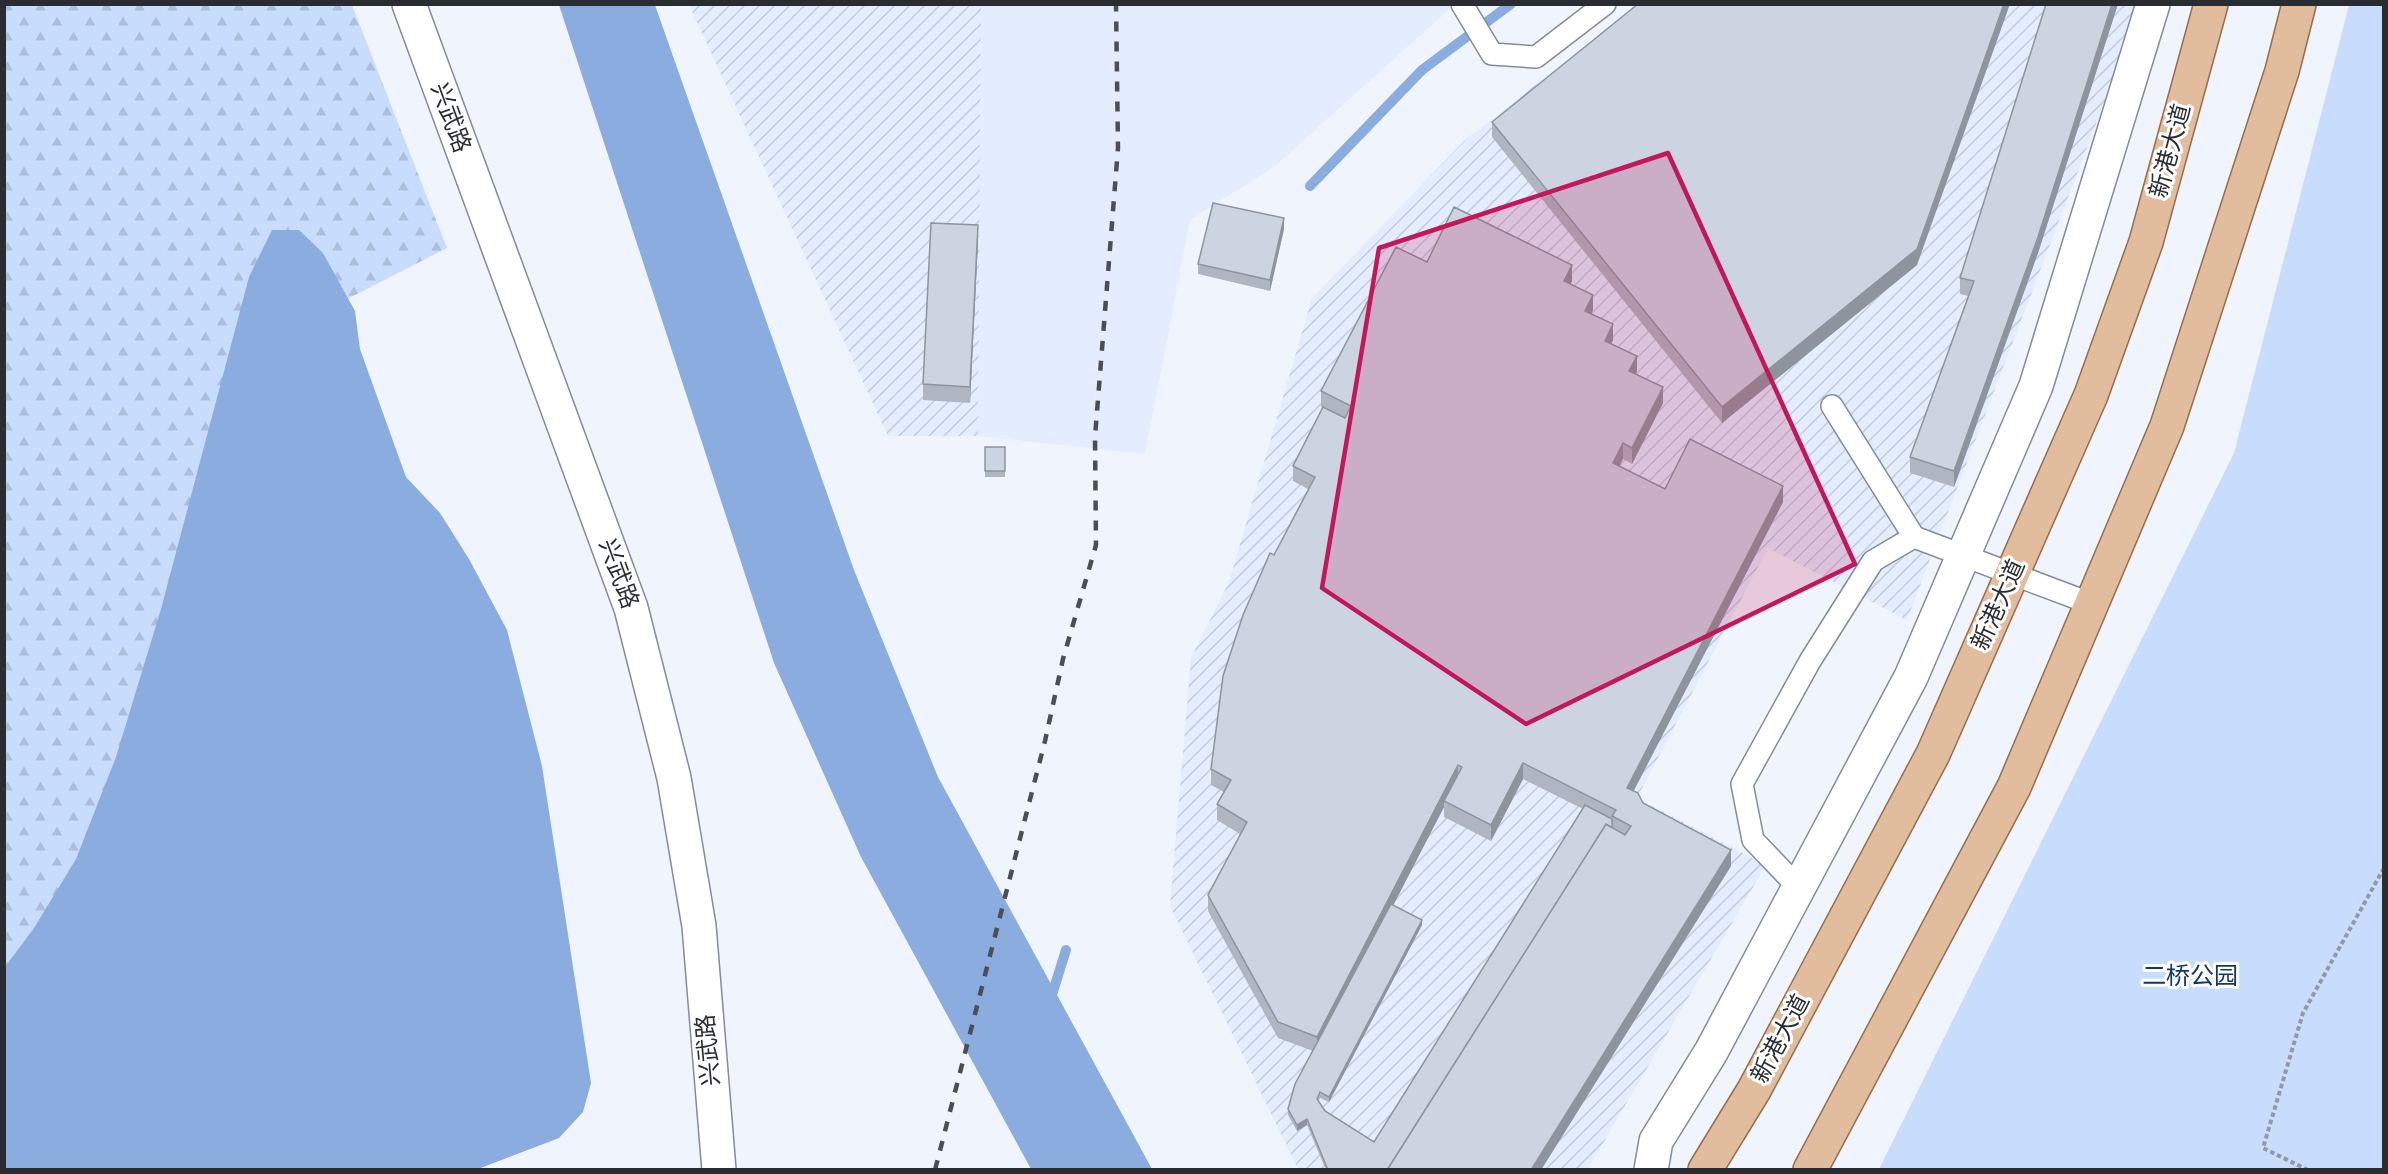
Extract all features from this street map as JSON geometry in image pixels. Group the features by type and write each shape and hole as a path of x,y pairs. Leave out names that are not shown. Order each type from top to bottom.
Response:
{"main road":[{"name":"新港大道","path":"1705,1170 1754,1090 1933,754 2091,395 2146,242 2211,4"},
{"path":"1810,1170 2014,787 2168,426 2278,82 2299,4"}],"street":[{"name":"兴武路","path":"409,4 631,608 674,778 699,926 719,1170"},
{"path":"1651,1170 1656,1141 1711,1052 1911,677 1964,554 2036,386 2153,4"}],"lane":[{"path":"1462,4 1492,54 1536,57 1605,4"},
{"path":"1832,406 1914,537 2092,604"},
{"path":"1799,888 1753,840 1742,784 1810,661 1873,561 1914,537"}],"path":[{"path":"2308,1170 2263,1148 2303,1013 2384,868"}],"highlighted area":[{"path":"1668,153 1855,564 1526,724 1322,588 1379,248"}],"shaded area":[{"path":"559,5 655,5 854,570 938,777 1152,1169 1031,1169 861,857 774,663"},
{"path":"689,5 981,5 978,436 888,436"},
{"path":"981,5 1454,5 1275,166 1190,220 1145,454 978,436"},
{"path":"1637,5 2141,6 1907,620 1768,548 1637,798 1766,865 1588,1169 1298,1169 1170,906 1191,658 1229,582 1312,298 1464,141"},
{"path":"272,230 299,230 323,253 355,311 360,349 406,477 440,513 469,559 507,630 542,766 591,1083 583,1112 559,1138 478,1169 5,1169 5,967 34,928 76,859 116,757 161,609 249,277"}],"green space":[{"path":"5,5 352,5 447,248 275,336 170,743 5,1026"},
{"name":"二桥公园","path":"2349,5 2384,5 2383,1169 1879,1169 2234,453"}],"building":[{"path":"1638,4 2004,4 1917,249 1722,407 1492,122"},
{"path":"2046,4 2112,4 2038,237 1954,471 1910,457 1974,281 1960,278"},
{"path":"1213,203 1284,218 1270,280 1198,264"},
{"path":"1454,207 1572,265 1564,281 1593,295 1585,311 1613,324 1605,341 1637,356 1629,371 1663,387 1632,448 1623,443 1613,463 1665,489 1690,439 1783,486 1627,788 1638,793 1643,803 1731,850 1531,1170 1387,1170 1606,824 1625,835 1631,826 1612,816 1616,810 1523,763 1491,825 1444,801 1462,767 1458,765 1317,1037 1278,1022 1208,895 1247,822 1217,804 1231,780 1211,769 1223,676 1243,615 1270,553 1274,555 1315,477 1293,466 1323,407 1345,418 1351,406 1321,391 1396,247 1427,262"},
{"path":"931,223 978,225 970,387 923,384"},
{"path":"985,447 1005,447 1005,471 985,471"},
{"path":"1585,805 1612,819 1612,826 1606,824 1387,1170 1328,1170 1307,1119 1297,1125 1288,1109 1295,1084 1391,904 1422,920 1329,1097 1320,1092 1317,1099 1325,1111 1374,1142"}],"waterway":[{"path":"1310,186 1422,70 1511,4"},
{"path":"1050,1001 1066,950"}],"railway":[{"path":"935,1170 1045,741 1063,659 1096,545 1095,437 1118,148 1116,4"}]}
